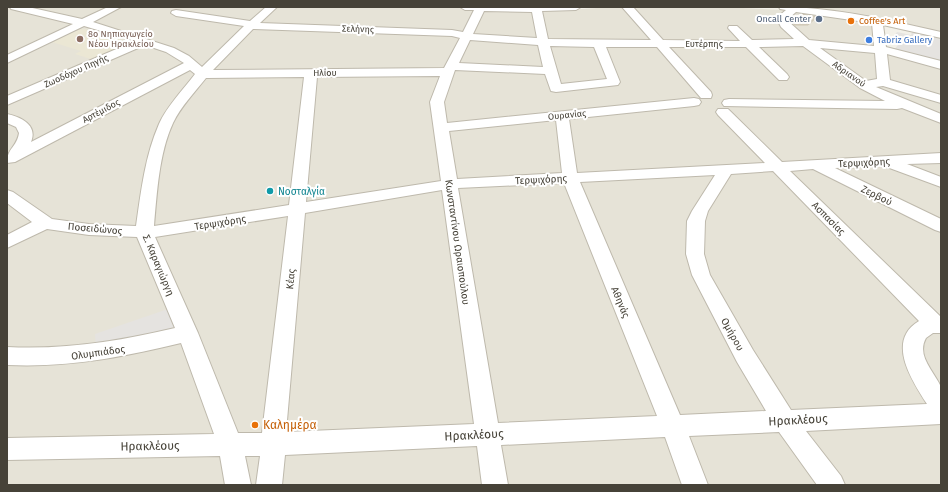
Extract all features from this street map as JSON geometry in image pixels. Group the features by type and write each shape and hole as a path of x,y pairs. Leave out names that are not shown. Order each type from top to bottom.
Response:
{"street":[{"path":"15,7 84,23 145,41 170,50 192,64 202,74"},
{"path":"7,59 116,7"},
{"name":"Σ. Καραγιώργη","path":"238,485 230,445 188,333 144,232 153,164 166,123 176,107 202,74 251,25 272,7"},
{"path":"465,7 576,7"},
{"name":"Κωνσταντίνου Ωραιοπούλου","path":"479,7 449,69 437,102 486,434 495,485"},
{"path":"627,7 706,95"},
{"path":"782,7 877,21 941,35"},
{"path":"536,8 550,71 556,88 614,82 599,44"},
{"name":"Αδριανού","path":"795,8 784,17 783,21 807,44 879,94 941,119"},
{"name":"Σελήνης","path":"176,14 251,25 399,30 452,33 465,36"},
{"path":"877,21 884,82"},
{"path":"733,28 747,44 783,78"},
{"name":"Ευτέρπης","path":"465,36 544,42 599,44 747,44 791,42 880,51 941,65"},
{"name":"Ζωοδόχου Πηγής","path":"7,101 145,41"},
{"name":"Αρτέμιδος","path":"9,160 192,64"},
{"name":"Ηλίου","path":"202,74 449,69 550,71"},
{"name":"Κέας","path":"269,485 311,72"},
{"path":"864,85 884,82 941,99"},
{"path":"702,108 697,97 706,95 720,97 726,107 906,105"},
{"name":"Ουρανίας","path":"440,128 562,115 726,107"},
{"name":"Ασπασίας","path":"726,107 777,166 938,324"},
{"name":"Αθηνάς","path":"562,115 570,178 673,426 695,485"},
{"path":"7,118 19,122 26,129 26,138 21,148 9,160"},
{"name":"Τερψιχόρης","path":"144,232 163,231 450,184 941,158"},
{"path":"883,161 941,182"},
{"name":"Ζερβού","path":"814,164 941,226"},
{"name":"Ομήρου","path":"726,170 700,211 696,221 695,254 701,275 745,356 784,421 832,485"},
{"name":"Ποσειδώνος","path":"7,195 46,222 77,228 144,232"},
{"path":"7,242 46,222"},
{"path":"938,324 922,329 916,336 913,349 916,366 941,407"},
{"name":"Ολυμπιάδος","path":"7,356 43,357 96,354 188,333"},
{"name":"Ηρακλέους","path":"7,449 274,444 941,414"}],"shaded area":[{"path":"7,7 439,7 531,12 613,7 722,7 805,11 871,22 876,52 941,67 941,485 7,485"},
{"path":"941,7 941,34 882,21 802,8"},
{"path":"84,29 132,43 94,60 75,54 81,51 52,42 78,30"},
{"path":"897,32 911,35 912,32 941,39 941,63 894,50 898,45 889,43"},
{"path":"168,309 174,328 135,342 96,351 95,334"}],"building":[{"path":"802,14 817,17 808,25 795,25 791,22"}],"place":[{"name":"Oncall Center","path":"819,19"},
{"name":"Coffee's Art","path":"851,21"},
{"name":"8ο Νηπιαγωγείο Νέου Ηρακλείου","path":"80,39"},
{"name":"Tabriz Gallery","path":"869,40"},
{"name":"Νοσταλγία","path":"270,191"},
{"name":"Καλημέρα","path":"255,425"}]}
